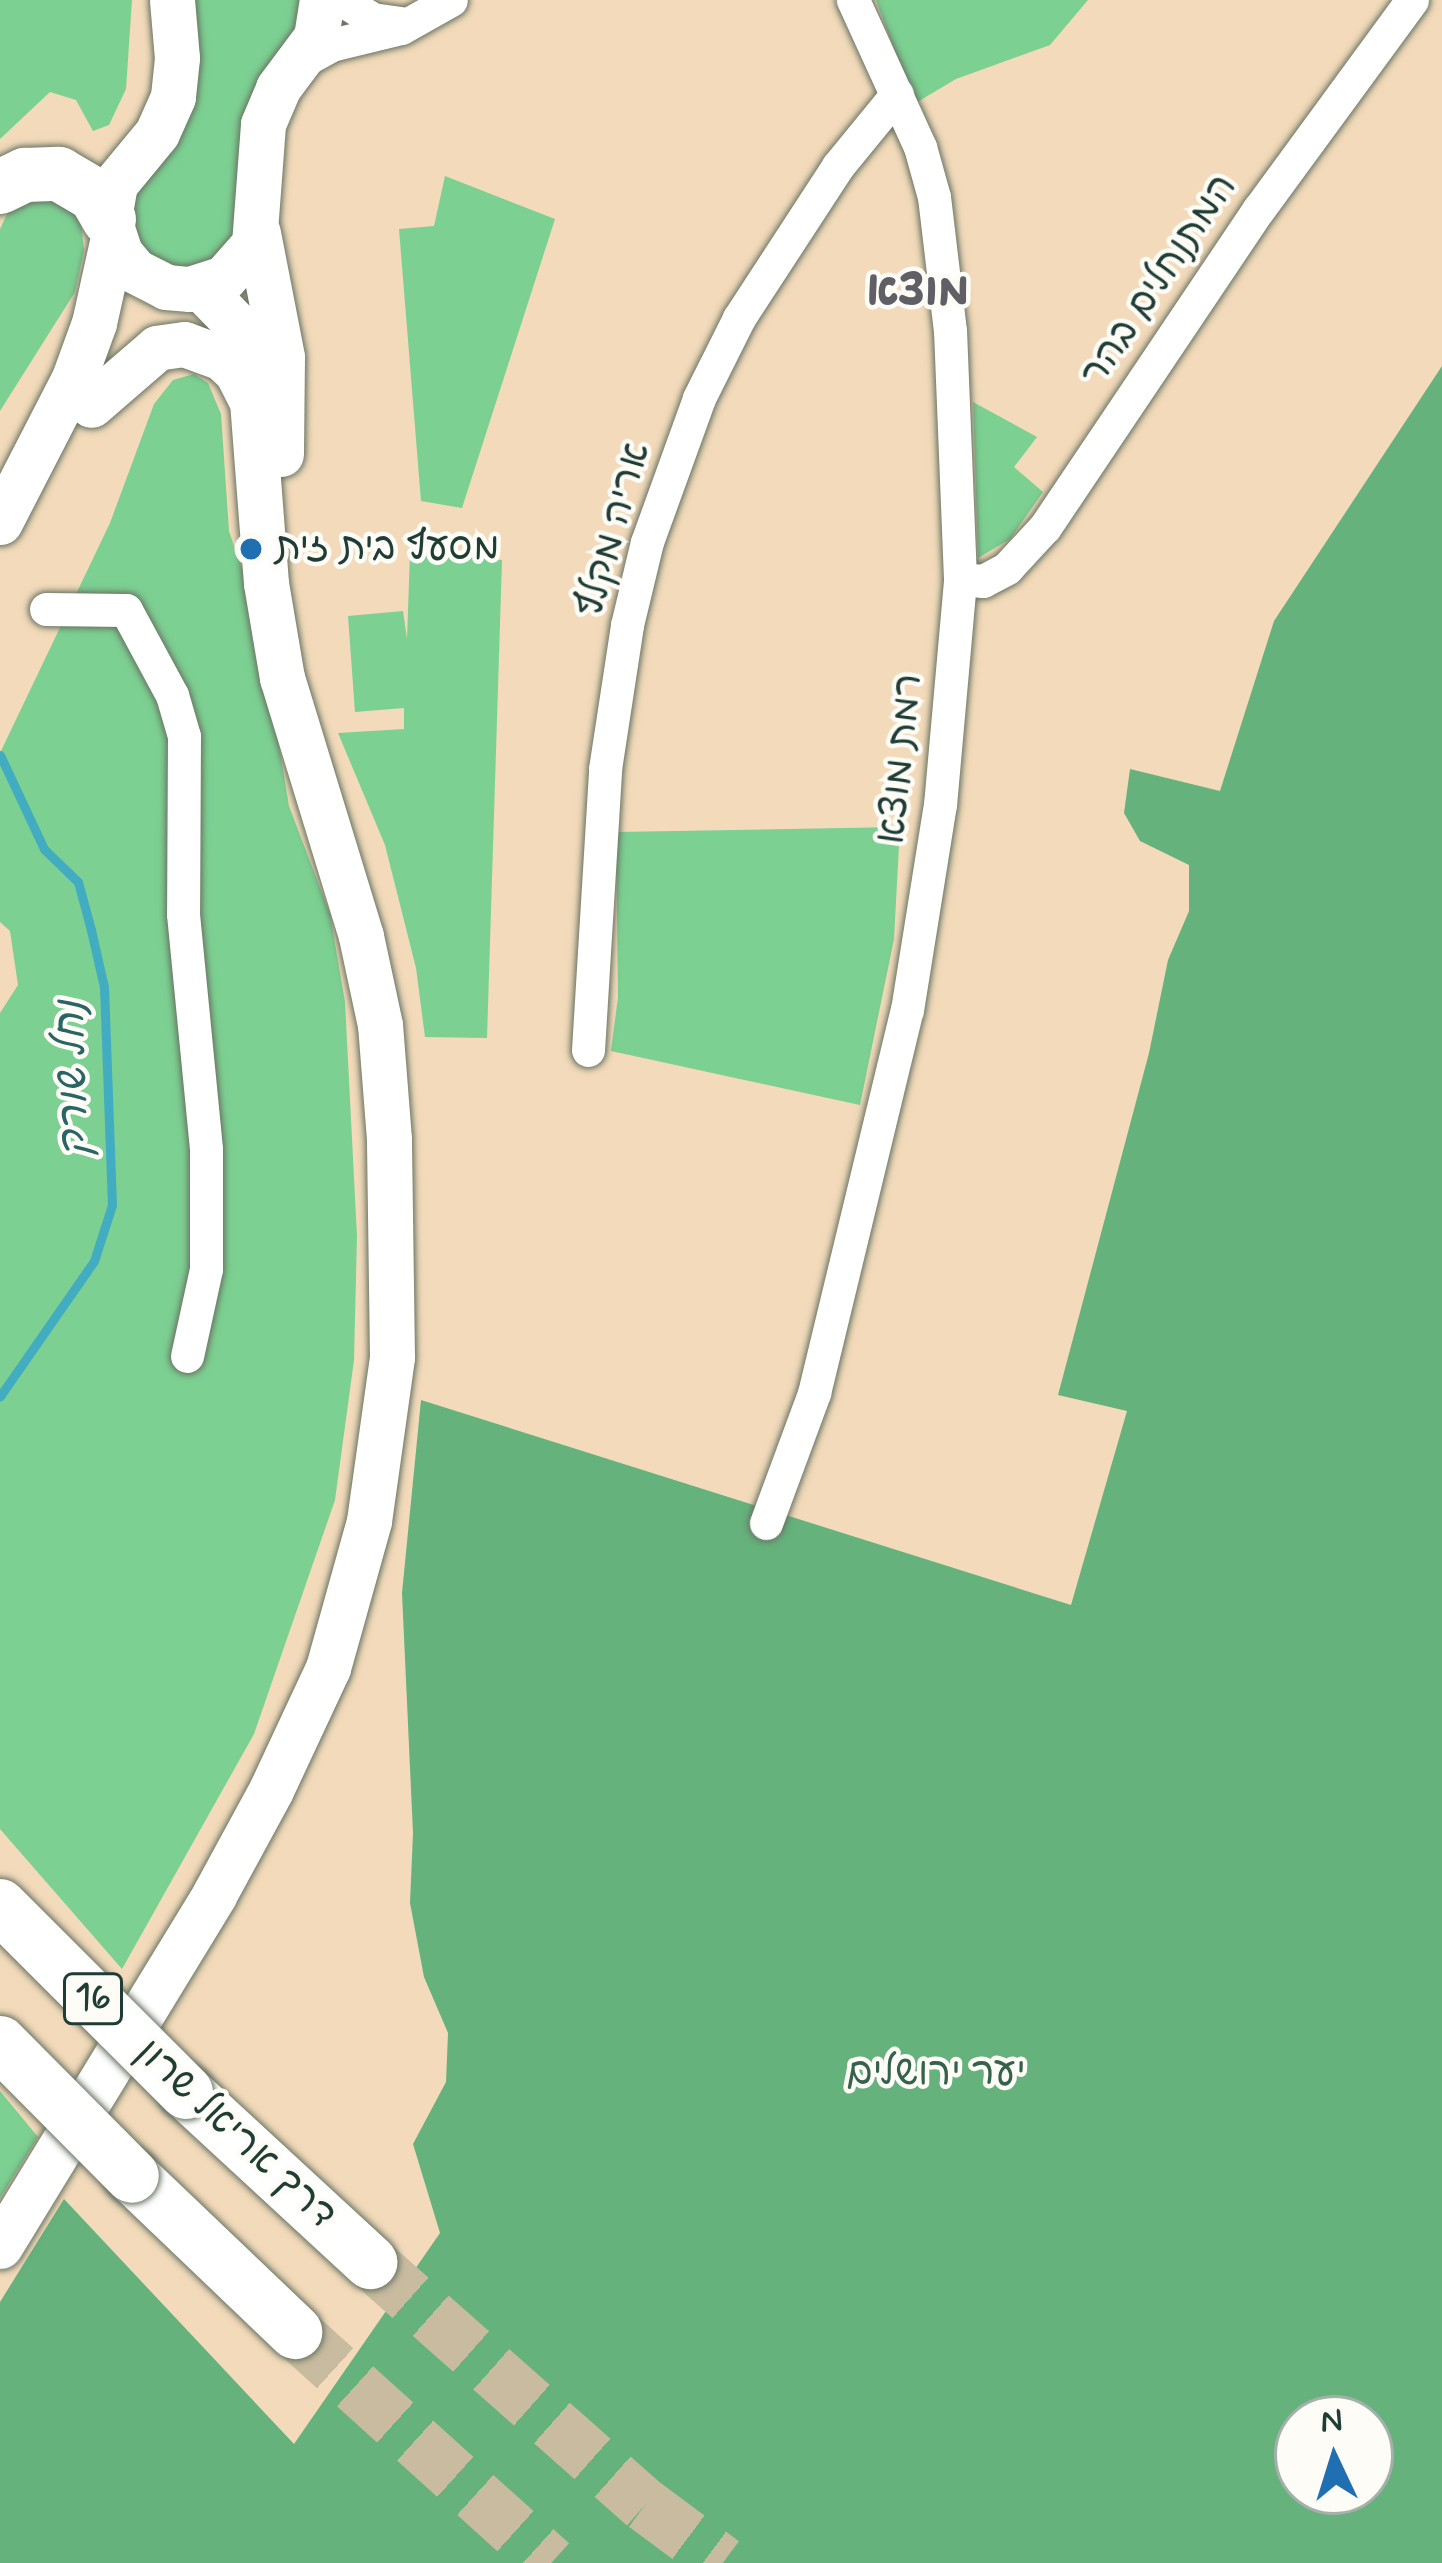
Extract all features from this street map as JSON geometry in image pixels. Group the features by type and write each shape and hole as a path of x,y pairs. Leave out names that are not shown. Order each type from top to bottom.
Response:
{"highway":[{"path":"0,187 25,175 59,174 95,195 111,228"},
{"name":"דרך אריאל שרון","path":"0,1906 186,2092 370,2262"},
{"name":"16","path":"0,2043 295,2332"}],"main road":[{"path":"0,525 74,378 111,228 115,184 157,133 173,98 178,58 172,0"},
{"path":"309,768 287,576 282,357 258,233 260,139 273,97 316,37 322,0"},
{"path":"111,228 127,262 145,278 202,289 224,309 253,362 260,396 259,469"},
{"path":"0,525 92,405 139,320 187,289 234,272 258,233"},
{"path":"0,2246 272,1790 328,1668 369,1522 392,1358 389,1139 380,1025 361,936 309,768 272,626 259,469 246,388 237,372 210,350 184,344 157,348 92,405"}],"street":[{"path":"342,0 371,20 401,23 438,8"},
{"name":"רמת מוצא","path":"766,1523 814,1393 908,1010 940,806 960,579 945,261 925,164 853,0"},
{"name":"המתנחלים בהר","path":"960,579 982,580 1007,568 1045,527 1259,209 1412,0"},
{"path":"296,65 331,45 438,8"},
{"name":"אריה מקלף","path":"587,1050 605,769 627,625 647,542 700,398 739,318 838,166 897,94"},
{"path":"46,609 126,610 172,695 184,736 183,914 206,1148 206,1269 187,1356"}],"green space":[{"path":"0,0 132,0 126,89 109,125 93,131 76,100 50,92 0,139"},
{"path":"191,0 306,0 225,262 177,273 141,251 131,210"},
{"path":"876,0 1088,0 1050,45 956,79 914,104"},
{"path":"445,176 555,219 462,508 421,501 399,229 434,226"},
{"path":"28,200 61,200 81,221 84,251 75,292 0,411 0,229 9,210"},
{"name":"יער ירושלים","path":"1442,366 1442,2563 0,2563 0,2302 64,2199 294,2444 440,2233 413,2144 446,2082 448,2033 424,1977 410,1903 413,1833 402,1593 421,1400 1071,1605 1127,1411 1058,1395 1149,1053 1168,960 1189,911 1189,865 1140,841 1124,813 1130,769 1220,791 1274,621"},
{"path":"194,374 208,383 221,414 229,531 257,613 289,806 330,914 345,1002 357,1236 354,1360 335,1500 254,1734 122,1969 0,1829 0,1013 18,985 10,931 0,922 0,753 110,523 154,404 173,380"},
{"path":"973,402 1037,437 1014,467 1043,492 1010,539 978,558"},
{"path":"410,553 502,560 487,1038 425,1037 416,968 385,845 338,733 404,729 404,708 355,712 348,616 403,611 407,639"},
{"path":"900,827 894,939 860,1105 611,1051 618,997 616,832"},
{"path":"0,2091 38,2137 0,2198"}],"waterway":[{"name":"נחל שורק","path":"0,755 44,849 78,882 91,930 104,987 112,1205 94,1261 0,1396"}],"tunnel":[{"path":"370,2262 645,2505 723,2563"},
{"path":"295,2332 551,2563"}],"place":[{"name":"מסעף בית זית","path":"251,549"}],"district":[{"name":"מוצא","path":"918,292"}]}
